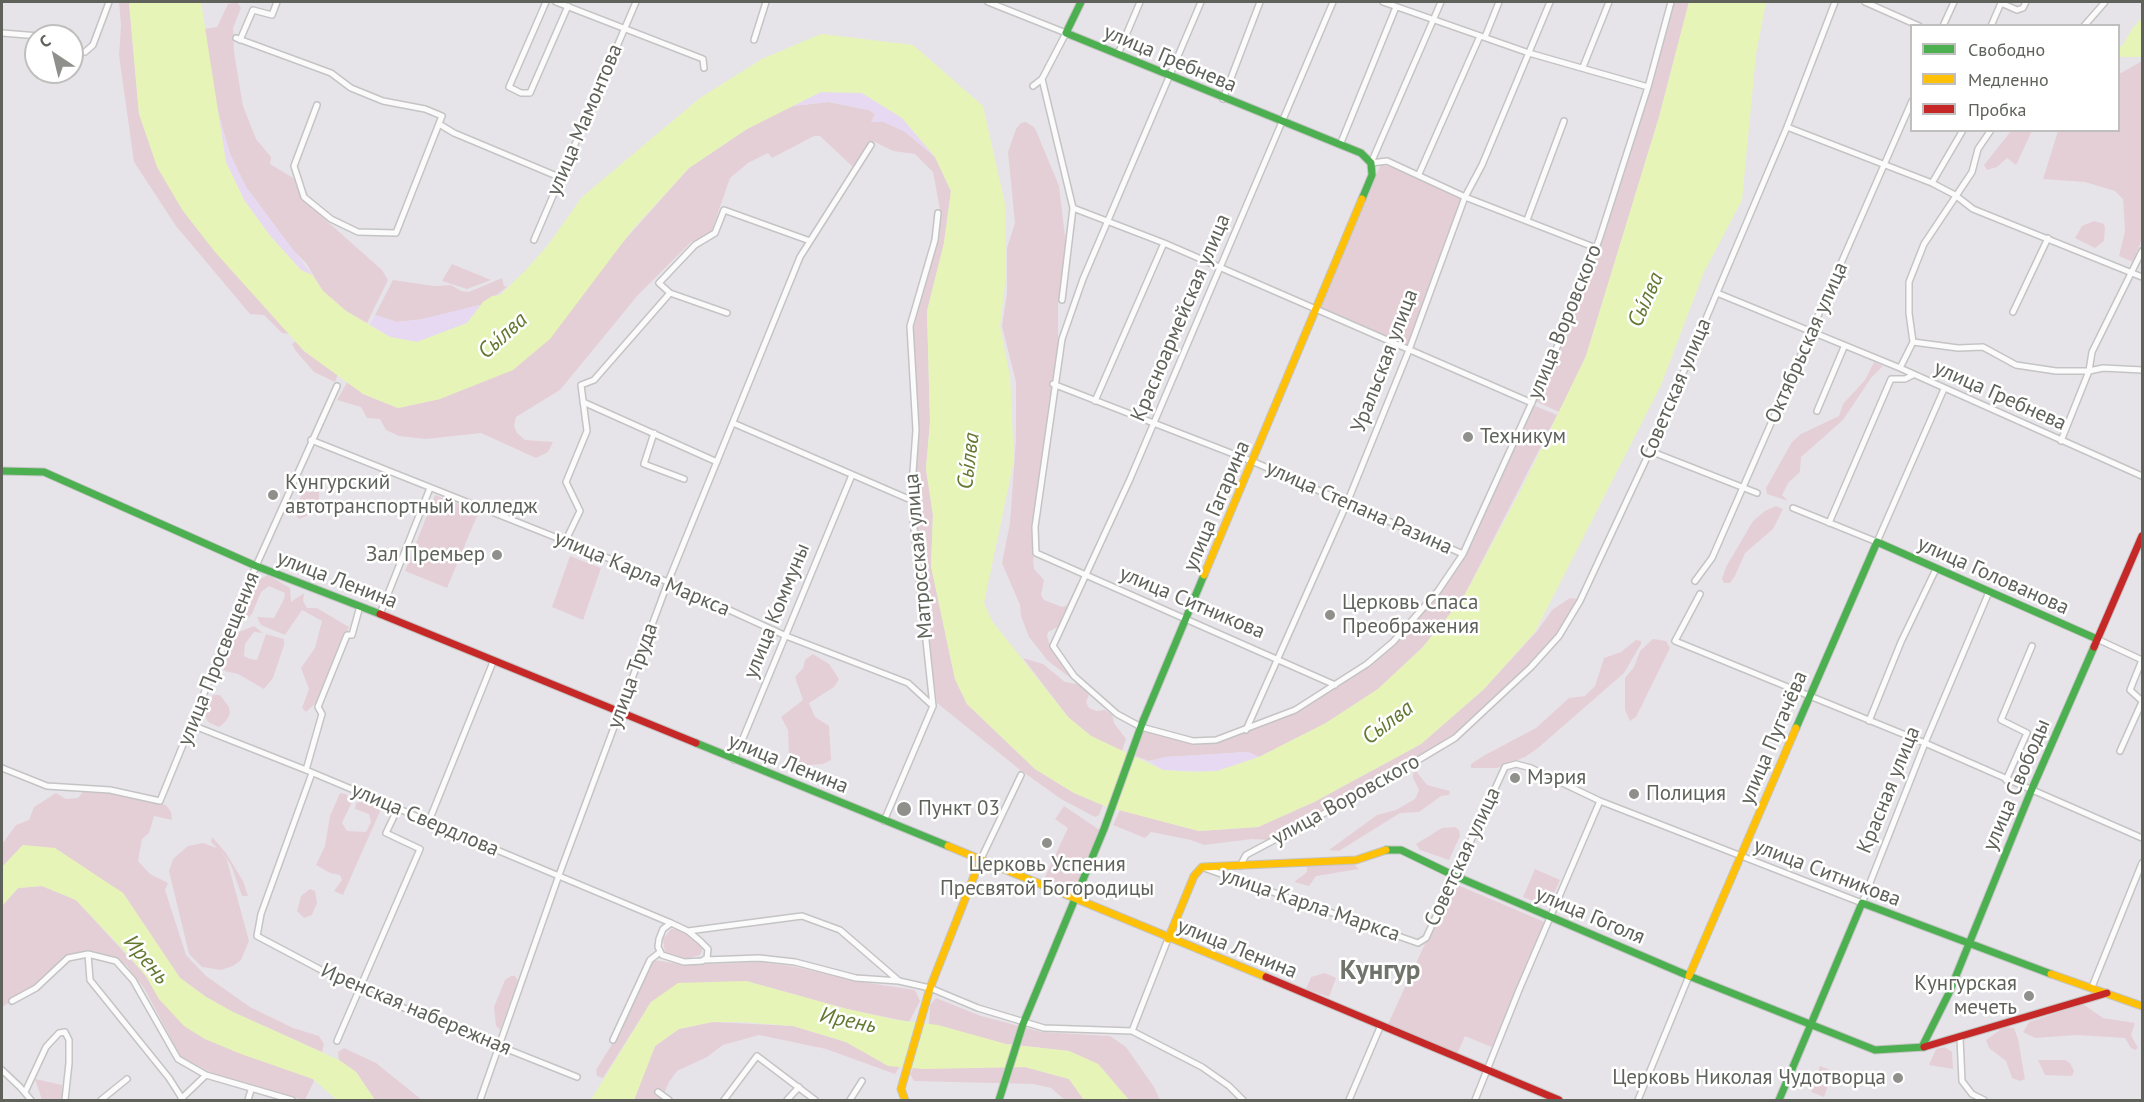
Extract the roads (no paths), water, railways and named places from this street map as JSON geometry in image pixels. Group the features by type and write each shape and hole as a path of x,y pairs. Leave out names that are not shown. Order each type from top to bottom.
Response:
{"street":[{"path":"84,52 93,45 109,2"},
{"path":"277,2 272,15 253,10 238,39 332,73 351,88 382,101 425,109 442,116 396,233 358,232 331,219 304,197 294,166 318,105"},
{"path":"546,2 509,87 521,93 530,93 568,6"},
{"path":"556,2 703,59 704,68"},
{"name":"улица Мамонтова","path":"534,240 636,2"},
{"path":"754,40 766,2"},
{"name":"улица Гребнева","path":"988,2 1361,153 1371,163 1387,161 1465,197 1596,248"},
{"path":"1033,86 1042,79 1081,2"},
{"path":"1118,54 1140,2"},
{"path":"1053,384 1062,339 1083,279 1201,2"},
{"path":"1223,99 1260,2"},
{"name":"Красноармейская улица","path":"1053,646 1154,424 1333,2"},
{"path":"1383,2 1529,53 1647,87"},
{"name":"улица Гагарина","path":"999,1101 1024,1024 1106,826 1141,727 1254,462 1314,310 1372,175 1371,163 1441,2"},
{"path":"1419,174 1499,2"},
{"name":"Уральская улица","path":"1246,731 1347,503 1409,350 1465,197 1482,165 1550,2"},
{"path":"1582,67 1609,2"},
{"name":"улица Воровского","path":"1053,646 1074,676 1096,698 1141,727 1193,741 1216,740 1246,731 1295,710 1367,664 1394,642 1438,591 1463,554 1572,315 1596,248 1647,87 1671,2"},
{"name":"Советская улица","path":"1455,738 1531,667 1559,636 1580,601 1650,451 1787,127 1835,2"},
{"path":"1865,2 1914,24"},
{"path":"1944,24 1954,2"},
{"path":"1992,24 2001,3 2017,10 2023,8 2026,2"},
{"path":"2086,24 2105,2"},
{"path":"1341,145 1396,7"},
{"path":"2,33 24,35"},
{"path":"1042,79 1073,208 1062,300"},
{"name":"Октябрьская улица","path":"1695,581 1712,558 1744,487 1886,164 1910,104"},
{"path":"1527,220 1564,121"},
{"path":"439,124 454,133 560,177"},
{"path":"1787,127 1932,183 1955,195 1973,209 2142,277"},
{"path":"1932,183 1962,132"},
{"path":"1900,368 1913,342 1909,313 1909,282 1924,244 1972,172 1978,149 1990,132"},
{"path":"727,313 670,293 659,283 696,245 715,233 724,210 810,242 871,145"},
{"path":"1073,208 1164,243 1532,403"},
{"name":"Матросская улица","path":"884,821 933,706 911,500 916,430 910,326 934,240 938,213"},
{"path":"2013,312 2048,238"},
{"name":"улица Труда","path":"480,1101 559,875 668,582 800,257 810,242"},
{"path":"1095,401 1164,243"},
{"path":"2061,441 2090,371 2092,351 2142,251"},
{"path":"565,542 580,511 566,482 587,431 581,386 594,380 670,293"},
{"name":"улица Гребнева","path":"1717,293 1811,334 1900,368 2142,476"},
{"path":"1913,342 1958,348 1983,347 2016,364 2056,371 2090,371 2103,368 2142,370"},
{"path":"1817,411 1844,347"},
{"path":"1829,523 1891,379 1905,380 1912,375"},
{"name":"улица Степана Разина","path":"1053,384 1254,462 1463,554"},
{"name":"улица Ситникова","path":"1053,384 1035,527 1036,553 1280,658 1335,685"},
{"name":"улица Просвещения","path":"2,768 47,786 110,790 160,801 256,566 337,386"},
{"name":"улица Пугачёва","path":"1638,1101 1809,696 1944,389"},
{"path":"583,402 717,462"},
{"path":"733,423 911,500"},
{"path":"654,434 644,465 684,479"},
{"name":"улица Карла Маркса","path":"311,440 668,582 786,636 908,683 933,706"},
{"path":"1650,451 1757,493"},
{"name":"улица Ленина","path":"2,471 44,471 256,566 380,614 619,714 1076,898 1168,939 1381,1025 1559,1101"},
{"name":"улица Коммуны","path":"734,760 852,475"},
{"path":"380,614 430,488"},
{"name":"улица Голованова","path":"1793,508 1877,542 2142,660"},
{"name":"улица Свободы","path":"1922,1047 1949,993 2031,791 2142,536"},
{"path":"1869,721 1901,642 1936,569"},
{"name":"Красная улица","path":"1779,1101 1989,592"},
{"path":"1700,594 1675,641 1925,743 2142,838"},
{"path":"309,771 322,714 318,707 347,635 352,635 360,606"},
{"path":"2006,780 2026,733 2001,720 2032,646"},
{"path":"2120,751 2142,702 2130,690 2142,660"},
{"path":"429,821 493,662"},
{"name":"улица Свердлова","path":"192,725 309,771 688,931"},
{"name":"улица Воровского","path":"1240,866 1246,855 1368,790 1455,738"},
{"name":"улица Ситникова","path":"1505,767 1516,764 1531,768 1600,801 1741,857 1969,945 2142,1006"},
{"name":"Советская улица","path":"1418,943 1426,938 1505,767"},
{"name":"Иренская набережная","path":"309,771 261,914 256,936 359,990 577,1077"},
{"path":"905,1101 901,1089 930,988 980,861 1020,775"},
{"path":"1475,1101 1600,801"},
{"path":"337,1041 420,849 386,833 397,810"},
{"name":"улица Гоголя","path":"1202,867 1356,860 1388,849 1401,850 1455,876 1689,976 1875,1050 1922,1047 1960,1038 2107,993"},
{"path":"2092,987 2142,863"},
{"path":"1132,1031 1194,876 1202,867"},
{"name":"улица Карла Маркса","path":"1202,867 1418,943"},
{"path":"688,931 802,916 840,930 899,981"},
{"path":"658,917 663,929"},
{"path":"671,923 663,929 659,939 660,952 664,957 684,962 720,958 759,958 795,962 856,978 899,981 930,988 1024,1024 1044,1028 1132,1031 1202,1067 1229,1086 1243,1101"},
{"path":"688,931 720,958"},
{"path":"705,960 708,950"},
{"path":"613,1040 650,960 660,952"},
{"path":"88,954 90,980 169,1078 181,1100 206,1075"},
{"path":"12,1002 36,988 68,958 88,954 116,962 133,980 178,1059 206,1075 292,1101"},
{"path":"1349,1101 1381,1025"},
{"path":"25,1092 46,1047 59,1033 65,1032 69,1040 69,1063 64,1101"},
{"path":"1960,1038 1962,1081 1972,1094 1984,1101"},
{"path":"724,1101 757,1056 815,1101"},
{"path":"2,1070 31,1101"},
{"path":"101,1101 128,1079"},
{"path":"850,1101 862,1081"},
{"path":"787,1101 799,1087"},
{"path":"248,1101 251,1090"},
{"path":"658,1092 669,1101"}],"water":[{"name":"Сы́лва","path":"129,2 201,2 226,162 244,200 271,237 301,270 312,275 323,291 346,311 390,337 417,342 467,323 483,302 492,296 500,295 525,271 548,245 582,197 700,98 762,59 821,34 913,45 983,106 1005,204 1006,276 1000,326 1010,377 1014,460 984,603 992,621 1068,717 1091,736 1163,770 1193,772 1217,771 1259,757 1326,723 1378,689 1422,648 1463,598 1523,486 1586,356 1659,117 1689,2 1766,2 1756,54 1742,200 1704,272 1661,385 1535,632 1484,689 1421,744 1314,802 1258,827 1199,831 1107,807 1074,793 1035,769 967,704 955,679 931,566 933,515 926,469 930,422 927,311 944,243 951,191 935,157 902,118 862,93 821,92 747,129 689,168 633,229 550,339 513,370 440,399 398,408 363,394 304,351 215,252 183,211 157,167 139,114"},
{"path":"2142,18 2142,57 2120,57 2120,46"},
{"name":"Ирень","path":"23,845 55,848 123,893 180,978 206,997 233,1012 339,1060 356,1072 375,1100 337,1100 313,1079 241,1054 205,1039 184,1026 159,999 146,976 129,956 76,900 42,886 18,888 2,906 2,867"},
{"name":"Ирень","path":"746,981 847,1009 897,1020 938,1025 1006,1044 1069,1051 1098,1064 1129,1100 1084,1100 1069,1079 1025,1067 924,1069 888,1066 846,1042 793,1026 712,1022 679,1029 655,1046 634,1100 591,1100 651,1002 678,983"}],"place":[{"name":"Техникум","path":"1468,437"},
{"name":"Кунгурский автотранспортный колледж","path":"273,495"},
{"name":"Зал Премьер","path":"497,555"},
{"name":"Церковь Спаса Преображения","path":"1330,615"},
{"name":"Мэрия","path":"1515,778"},
{"name":"Полиция","path":"1634,794"},
{"name":"Пункт 03","path":"904,809"},
{"name":"Церковь Успения Пресвятой Богородицы","path":"1047,843"},
{"name":"Кунгурская мечеть","path":"2029,996"},
{"name":"Церковь Николая Чудотворца","path":"1898,1078"}],"district":[{"name":"Кунгур","path":"1380,971"}]}
